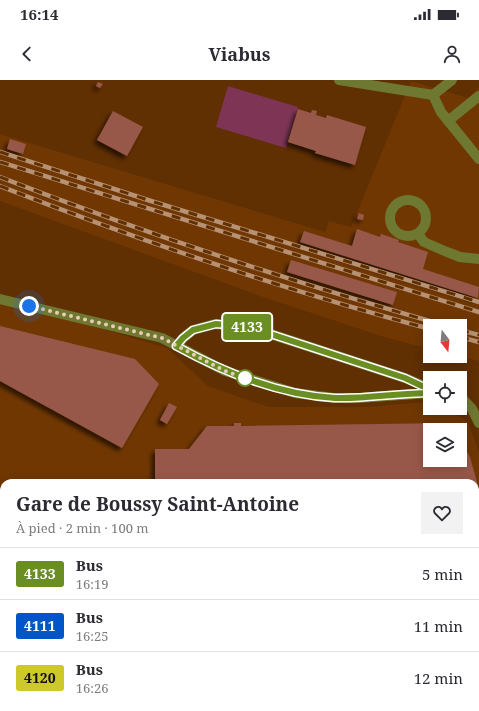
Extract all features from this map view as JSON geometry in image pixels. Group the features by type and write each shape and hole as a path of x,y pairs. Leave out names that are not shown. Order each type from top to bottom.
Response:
{"street":[{"path":"339,80 433,95 452,80"},
{"path":"433,95 441,112 479,159"},
{"path":"448,121 479,96"},
{"path":"418,234 424,242 447,252 460,257 479,259"},
{"path":"0,299 162,338 225,371 295,393 334,398 358,398 423,393"},
{"path":"176,346 193,330 216,324 249,327 405,378 423,388"},
{"path":"467,404 472,409 479,423"}],"shaded area":[{"path":"411,81 468,98 479,87 479,361 467,358 467,319 423,319 423,347 384,337 260,296 0,201 0,134 325,232 329,221 351,227"},
{"path":"228,86 298,107 286,148 216,127"},
{"path":"0,299 167,348 208,386 268,407 363,407 423,403 423,415 457,415 468,422 479,452 479,479 0,479"}],"building":[{"path":"98,82 103,84 100,88 96,86"},
{"path":"298,109 311,113 312,110 317,111 316,115 326,118 327,115 366,127 355,165 315,153 316,151 288,142"},
{"path":"113,111 143,127 127,156 97,140"},
{"path":"10,139 26,144 23,154 7,149"},
{"path":"359,213 364,215 363,220 357,219"},
{"path":"357,229 380,237 381,234 399,240 398,242 428,252 423,269 479,287 478,298 300,242 304,231 352,246"},
{"path":"291,260 397,292 393,305 287,272"},
{"path":"0,326 135,359 159,384 122,448 0,381"},
{"path":"169,403 177,407 167,424 160,420"},
{"path":"234,423 241,423 241,426 423,423 423,467 467,467 467,452 476,479 155,479 155,449 189,449 207,426 234,426"}],"railway":[{"path":"0,152 151,201 479,302"},
{"path":"0,162 479,312"},
{"path":"0,177 110,218 222,257 334,293 423,319"},
{"path":"0,186 213,264 321,298 423,327"},
{"path":"467,332 479,335"},
{"path":"467,339 479,342"}],"bus line":[{"name":"4133","path":"422,386 405,378 249,327 216,324 193,330 176,346 225,371 295,393 334,398 358,398 423,393"}],"route":[{"path":"29,306 162,338 225,371 245,378"}]}
